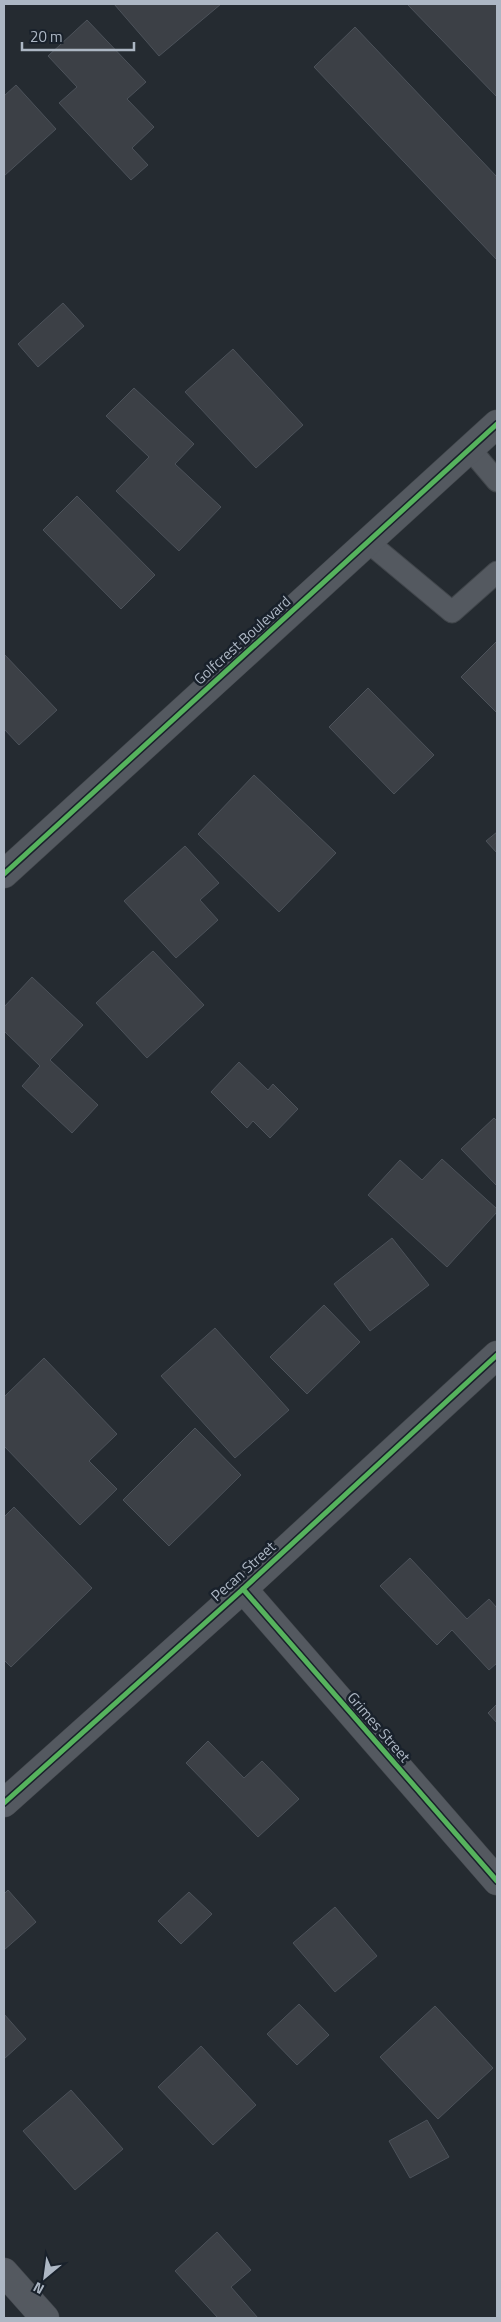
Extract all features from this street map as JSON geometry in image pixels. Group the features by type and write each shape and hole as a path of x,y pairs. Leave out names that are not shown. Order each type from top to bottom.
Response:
{"street":[{"name":"Golfcrest Boulevard","path":"4,874 497,424"},
{"name":"Pecan Street","path":"4,1803 243,1589 497,1355"},
{"name":"Grimes Street","path":"243,1589 497,1881"},
{"path":"4,2272 45,2318"}],"lane":[{"path":"470,449 497,481"},
{"path":"368,542 452,612 497,572"}],"building":[{"path":"114,4 221,4 159,56"},
{"path":"407,4 497,4 497,97"},
{"path":"87,20 146,82 127,99 154,127 132,148 148,165 131,180 59,103 77,87 48,56"},
{"path":"355,27 497,177 497,260 314,67"},
{"path":"16,85 56,129 4,176 4,96"},
{"path":"63,303 84,326 38,367 18,344"},
{"path":"233,349 303,425 256,468 185,392"},
{"path":"134,388 194,444 175,464 221,507 179,551 116,491 149,457 106,416"},
{"path":"77,496 155,575 121,609 43,530"},
{"path":"497,641 497,713 461,677"},
{"path":"4,654 57,710 19,745 4,729"},
{"path":"368,688 434,755 394,794 329,727"},
{"path":"254,775 336,853 279,912 198,834"},
{"path":"497,832 497,853 486,841"},
{"path":"185,846 219,883 200,900 218,920 176,958 124,901"},
{"path":"153,951 204,1005 147,1058 96,1003"},
{"path":"32,977 83,1025 50,1060 98,1105 72,1133 22,1086 40,1066 4,1031 4,1007"},
{"path":"239,1062 268,1090 273,1084 298,1109 270,1138 253,1121 247,1128 211,1092"},
{"path":"494,1118 497,1121 497,1186 461,1149"},
{"path":"442,1159 497,1209 497,1212 447,1267 368,1195 400,1160 422,1180"},
{"path":"392,1238 429,1285 370,1331 334,1284"},
{"path":"324,1305 360,1342 307,1394 270,1357"},
{"path":"215,1328 289,1410 235,1458 161,1376"},
{"path":"44,1358 117,1434 89,1461 117,1489 80,1525 4,1446 4,1397"},
{"path":"195,1428 241,1475 169,1546 123,1500"},
{"path":"14,1507 92,1588 11,1667 4,1660 4,1517"},
{"path":"410,1558 467,1619 489,1599 497,1608 497,1663 489,1670 452,1630 437,1645 380,1586"},
{"path":"497,1704 497,1723 488,1713"},
{"path":"208,1741 244,1778 262,1761 299,1799 258,1837 186,1763"},
{"path":"8,1890 36,1922 4,1950 4,1894"},
{"path":"189,1892 212,1914 181,1944 158,1921"},
{"path":"335,1907 377,1956 335,1992 293,1943"},
{"path":"299,2004 329,2035 297,2065 267,2034"},
{"path":"435,2006 493,2068 438,2119 380,2057"},
{"path":"4,2014 26,2039 4,2059"},
{"path":"201,2046 256,2105 213,2145 158,2087"},
{"path":"71,2090 123,2149 75,2190 23,2131"},
{"path":"427,2120 449,2157 410,2178 389,2141"},
{"path":"217,2232 251,2270 231,2287 258,2318 218,2318 175,2271"}],"cycle path":[{"path":"4,874 497,424"},
{"path":"4,1803 243,1589 497,1355"},
{"path":"243,1589 497,1881"}]}
